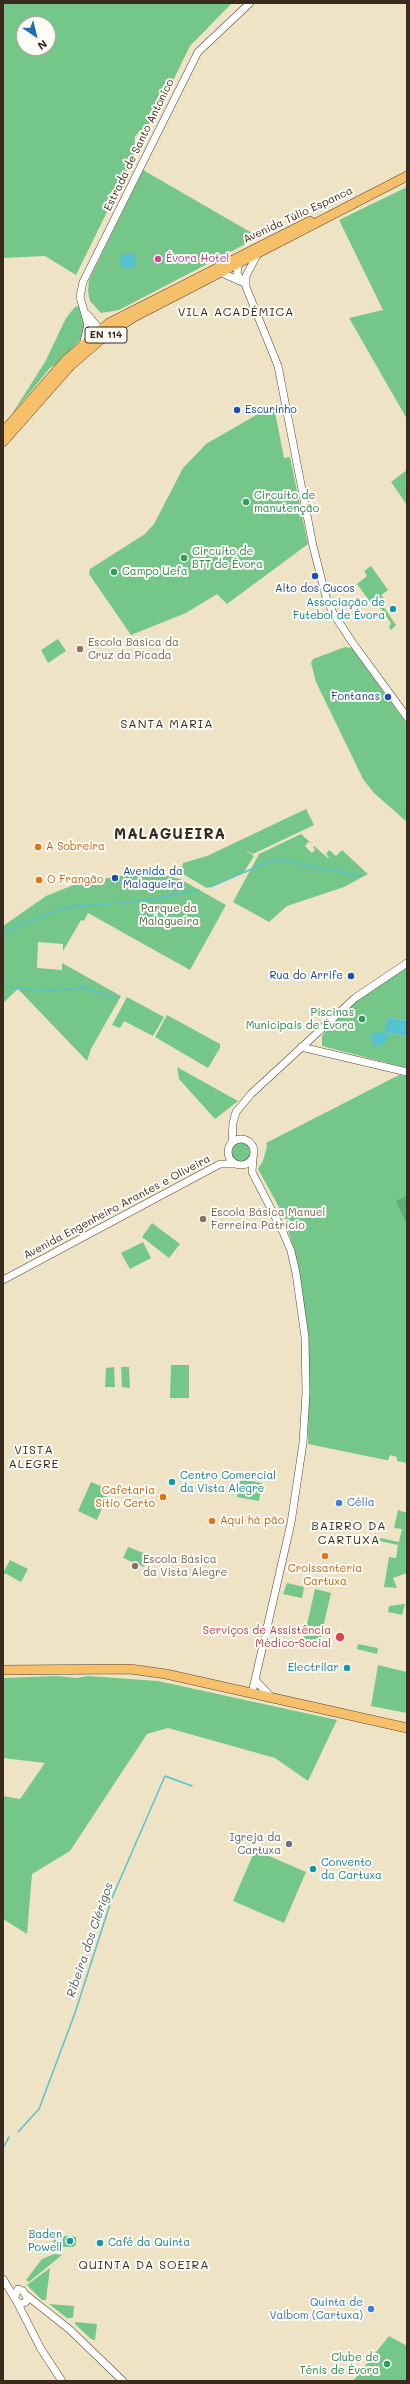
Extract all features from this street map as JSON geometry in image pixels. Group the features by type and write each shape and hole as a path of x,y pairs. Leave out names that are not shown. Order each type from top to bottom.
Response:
{"main road":[{"name":"Avenida Túlio Espanca","path":"3,442 85,347 109,323 226,263 256,252 330,211 373,193 407,176"},
{"name":"Avenida Túlio Espanca","path":"99,333 222,273 238,267 256,252"},
{"name":"Avenida Túlio Espanca","path":"3,432 66,360 85,347"},
{"path":"3,1670 130,1669 166,1674 407,1728"}],"street":[{"name":"Estrada de Santo Antonico","path":"91,322 80,297 83,282 194,60 204,46 250,3"},
{"path":"244,281 256,252"},
{"path":"226,263 238,267 276,360 318,569 333,613 352,642 407,717"},
{"path":"222,273 244,281"},
{"path":"91,322 109,323"},
{"path":"91,322 99,333"},
{"path":"85,347 91,322"},
{"path":"252,1172 231,1161 228,1152 232,1142 232,1128 236,1112 251,1094 355,998 407,963"},
{"path":"301,1047 407,1072"},
{"path":"232,1128 242,1139 250,1143 253,1148 252,1172 291,1251 305,1337 306,1393 303,1443 291,1523 259,1661 255,1681 256,1688 252,1693"},
{"path":"232,1142 242,1139"},
{"name":"Avenida Engenheiro Arantes e Oliveira","path":"3,1280 220,1164 228,1152"},
{"path":"237,1165 250,1162 252,1158"},
{"name":"Avenida Engenheiro Arantes e Oliveira","path":"220,1164 237,1165"},
{"path":"238,1690 255,1681"},
{"path":"255,1681 271,1697"},
{"path":"3,2279 22,2298 42,2308 69,2329 123,2381"},
{"path":"22,2298 26,2316 41,2349 62,2381"}],"green space":[{"path":"3,3 232,3 190,46 154,119 135,136 134,157 76,275 45,256 3,258"},
{"name":"Évora Hotel","path":"143,170 259,237 119,310 101,313 90,301 88,291 89,280"},
{"path":"407,187 407,419 349,318 383,310 339,220"},
{"path":"79,306 84,321 84,330 81,339 57,364 50,368 12,414 45,362 66,318 75,307"},
{"path":"270,407 275,412 284,458 290,457 308,544 227,604 217,594 186,613 131,635 89,574 90,569 145,534 154,524 183,468 206,444"},
{"path":"407,470 407,505 391,482"},
{"path":"371,566 388,590 381,595 385,600 381,603 396,625 391,630 389,627 391,623 377,603 373,606 357,584 367,576 364,571"},
{"path":"58,639 66,651 48,663 41,650"},
{"path":"345,647 352,648 407,724 407,822 374,793 363,779 316,682 311,663 313,659"},
{"path":"306,809 314,825 253,854 245,850 254,856 244,872 207,888 181,873 183,863 207,856"},
{"path":"301,834 311,843 308,842 305,846 312,853 315,850 313,847 314,846 328,858 329,857 326,854 329,850 336,856 342,850 368,874 344,887 287,906 269,922 233,902 259,854"},
{"name":"Parque da Malagueira","path":"154,873 180,879 226,905 190,970 88,913 84,921 81,920 63,951 63,944 38,942 37,968 62,970 62,963 121,996 91,1049 87,1061 18,989 3,1003 3,926 46,896 76,884 130,874"},
{"name":"Piscinas Municipais de Évora","path":"407,967 407,1021 388,1017 385,1032 407,1036 407,1068 322,1046 322,1036 331,1024 358,999"},
{"path":"127,997 164,1017 153,1036 124,1021 120,1028 112,1025"},
{"path":"167,1015 220,1044 220,1048 208,1068 155,1037"},
{"path":"177,1067 238,1101 215,1119 179,1079"},
{"path":"399,1075 407,1076 407,1463 397,1461 397,1457 390,1455 388,1460 386,1460 308,1444 309,1344 298,1263 288,1230 291,1229 258,1169 263,1161 267,1146 266,1143"},
{"path":"241,1142 248,1145 251,1152 248,1159 241,1162 234,1159 231,1152 234,1145"},
{"path":"407,1196 407,1225 396,1201"},
{"path":"152,1223 180,1244 169,1258 142,1237"},
{"path":"143,1242 151,1258 130,1269 121,1253"},
{"path":"171,1365 189,1365 189,1398 170,1398"},
{"path":"114,1367 115,1387 105,1387 106,1368"},
{"path":"121,1367 129,1367 130,1388 122,1387"},
{"path":"240,1479 262,1483 259,1501 237,1497"},
{"path":"91,1482 110,1490 97,1520 78,1511"},
{"path":"398,1510 407,1513 407,1573 393,1578 397,1588 384,1587 389,1557 396,1558 398,1545 380,1541 380,1538 399,1542 402,1529 394,1528"},
{"path":"128,1547 149,1555 144,1567 123,1558"},
{"path":"10,1560 28,1569 21,1582 5,1573 3,1578 3,1573"},
{"path":"287,1583 304,1587 302,1598 283,1594"},
{"path":"315,1589 331,1593 319,1645 303,1642"},
{"path":"405,1604 402,1615 388,1612 389,1606"},
{"path":"358,1644 378,1648 377,1654 357,1649"},
{"path":"378,1665 407,1672 407,1713 371,1706"},
{"path":"57,1676 76,1678 88,1676 158,1681 337,1720 308,1781 275,1758 168,1728 147,1734 70,1851 32,1874 27,1934 3,1919 3,1796 20,1799 45,1763 3,1758 3,1678"},
{"path":"255,1850 306,1872 284,1923 233,1901"},
{"path":"54,2235 76,2237 76,2245 73,2247 53,2247"},
{"path":"54,2254 62,2255 29,2282 26,2280 42,2259"},
{"path":"50,2268 46,2300 42,2300 27,2285"},
{"path":"49,2304 74,2306 73,2318 67,2318"},
{"path":"75,2322 97,2324 95,2340 91,2339 75,2324"},
{"name":"Clube de Ténis de Évora","path":"389,2336 407,2346 407,2381 353,2381"}],"water":[{"path":"125,253 131,253 136,258 134,267 131,269 125,269 120,264 120,258"},
{"path":"388,1017 407,1021 407,1036 384,1032"},
{"path":"377,1032 390,1035 385,1043 379,1046 373,1045 371,1035"}],"waterway":[{"path":"210,887 275,859 360,876"},
{"path":"3,935 10,929 53,912 71,907 143,901 199,890"},
{"path":"3,987 49,991 82,987 115,998"},
{"name":"Ribeira dos Clérigos","path":"18,2132 39,2109 75,2013 112,1898 165,1776 192,1786"},
{"name":"Ribeira dos Clérigos","path":"3,2148 9,2137"}],"place":[{"name":"Évora Hotel","path":"158,259"},
{"name":"Escurinho","path":"237,410"},
{"name":"Circuito de manutenção","path":"246,502"},
{"name":"Circuito de BTT de Évora","path":"184,558"},
{"name":"Campo Uefa","path":"114,572"},
{"name":"Alto dos Cucos","path":"315,576"},
{"name":"Associação de Futebol de Évora","path":"393,609"},
{"name":"Escola Básica da Cruz da Picada","path":"80,649"},
{"name":"Fontanas","path":"388,697"},
{"name":"A Sobreira","path":"38,847"},
{"name":"Avenida da Malagueira","path":"115,878"},
{"name":"O Frangão","path":"39,880"},
{"name":"Rua do Arrife","path":"351,976"},
{"name":"Piscinas Municipais de Évora","path":"362,1019"},
{"name":"Escola Básica Manuel Ferreira Patrício","path":"203,1219"},
{"name":"Centro Comercial da Vista Alegre","path":"172,1482"},
{"name":"Cafetaria Sítio Certo","path":"163,1497"},
{"name":"Célia","path":"339,1503"},
{"name":"Aqui há pão","path":"212,1521"},
{"name":"Croissanteria Cartuxa","path":"325,1556"},
{"name":"Escola Básica da Vista Alegre","path":"135,1566"},
{"name":"Serviços de Assistência Médico-Social","path":"340,1637"},
{"name":"Electrilar","path":"347,1668"},
{"name":"Igreja da Cartuxa","path":"289,1844"},
{"name":"Convento da Cartuxa","path":"313,1869"},
{"name":"Baden Powell","path":"70,2241"},
{"name":"Café da Quinta","path":"100,2243"},
{"name":"Quinta de Valbom (Cartuxa)","path":"371,2309"},
{"name":"Clube de Ténis de Évora","path":"387,2364"}],"district":[{"name":"VILA ACADÉMICA","path":"236,312"},
{"name":"SANTA MARIA","path":"167,724"},
{"name":"MALAGUEIRA","path":"170,834"},
{"name":"VISTA ALEGRE","path":"34,1457"},
{"name":"BAIRRO DA CARTUXA","path":"349,1533"},
{"name":"QUINTA DA SOEIRA","path":"144,2265"}]}
